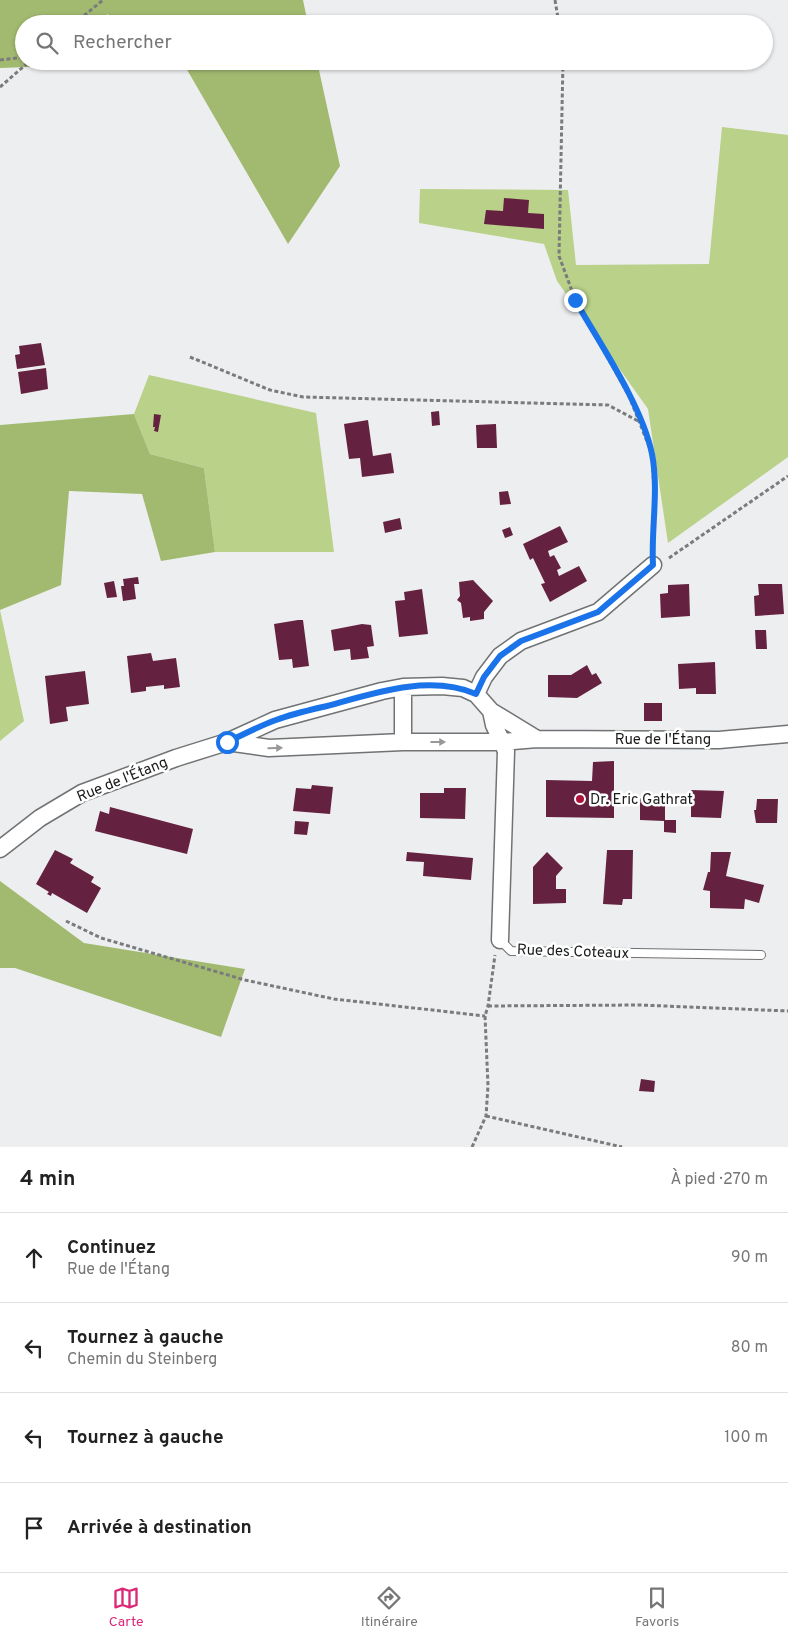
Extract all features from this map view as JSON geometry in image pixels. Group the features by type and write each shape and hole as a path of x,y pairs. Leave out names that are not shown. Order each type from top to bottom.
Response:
{"street":[{"path":"537,739 491,711 476,694 484,677 500,656 521,641 598,612 653,565"},
{"name":"Rue de l'Étang","path":"0,849 40,818 82,793 176,758 227,742 275,720 375,692 402,687 442,686 464,688 476,694"},
{"path":"402,687 403,742"},
{"name":"Rue des Coteaux","path":"491,711 494,725 506,751 500,940"},
{"name":"Rue de l'Étang","path":"227,742 269,748 403,742 502,742 537,739 719,740 788,734"}],"lane":[{"name":"Rue des Coteaux","path":"500,940 511,951 761,955"}],"path":[{"path":"85,15 103,0"},
{"path":"555,0 558,15"},
{"path":"0,60 15,58"},
{"path":"0,87 20,70"},
{"path":"563,70 558,256 575,300 629,396 641,422 652,454 654,494 653,565 680,552 788,476"},
{"path":"190,357 270,390 303,397 608,405 641,422"},
{"path":"66,921 101,938 245,980 334,999 485,1016"},
{"path":"472,1147 486,1116 488,1086 485,1016 488,1006 493,960 500,940"},
{"path":"488,1006 640,1005 788,1011"},
{"path":"486,1116 622,1147"}],"green space":[{"path":"0,0 303,0 306,15 15,15 15,67 0,68"},
{"path":"187,70 319,70 340,166 288,244"},
{"path":"722,127 788,135 788,457 668,543 648,409 557,281 544,244 419,223 420,189 568,190 576,265 709,264"},
{"path":"149,375 316,413 334,552 215,552 204,468 150,454 134,414"},
{"path":"134,414 150,454 204,468 215,552 161,561 142,494 69,491 61,585 0,610 0,425"},
{"path":"0,610 24,721 0,741"},
{"path":"0,881 84,943 245,969 221,1037 15,968 0,968"}],"building":[{"path":"504,198 529,200 528,213 544,214 544,229 484,224 486,210 503,211"},
{"path":"41,343 45,365 17,369 15,355 20,354 19,346"},
{"path":"46,368 48,389 21,394 18,372"},
{"path":"439,411 440,425 432,426 431,412"},
{"path":"154,414 161,415 158,432 154,431 155,427 153,427"},
{"path":"368,420 373,456 391,453 394,473 362,477 360,458 349,459 344,424"},
{"path":"496,424 497,448 477,448 476,425"},
{"path":"508,491 511,504 500,505 499,492"},
{"path":"400,518 402,529 385,533 383,522"},
{"path":"560,526 568,542 548,551 550,557 554,555 561,568 557,570 559,576 579,566 587,581 550,602 541,584 545,583 533,558 530,560 523,544"},
{"path":"510,527 513,535 505,538 502,530"},
{"path":"138,577 139,584 134,584 136,599 123,601 121,586 124,586 123,579"},
{"path":"473,580 493,601 484,612 484,619 470,621 470,617 463,618 461,603 457,600 460,596 459,582"},
{"path":"114,581 117,597 107,598 104,583"},
{"path":"689,584 690,616 661,618 660,594 668,593 668,585"},
{"path":"758,584 782,584 784,614 755,616 754,596 759,595"},
{"path":"422,589 428,634 399,637 395,601 405,600 404,592"},
{"path":"303,620 309,666 293,668 292,659 279,660 274,624"},
{"path":"362,624 371,625 374,646 367,647 369,658 351,660 350,649 334,651 331,630"},
{"path":"755,630 766,630 767,649 756,649"},
{"path":"151,653 153,661 176,658 180,687 164,689 164,685 146,687 146,691 131,693 127,656"},
{"path":"715,662 716,694 696,694 696,688 679,689 678,664"},
{"path":"587,665 592,675 596,673 602,683 577,698 548,697 548,675 571,675"},
{"path":"85,671 89,704 66,707 68,721 50,724 45,676"},
{"path":"644,703 662,703 662,721 644,721"},
{"name":"Dr. Eric Gathrat","path":"614,761 614,818 546,817 546,780 592,781 593,762"},
{"path":"312,785 333,787 330,814 293,811 296,788 311,789"},
{"path":"444,788 466,788 465,819 420,818 420,793 444,793"},
{"path":"691,790 724,791 721,818 691,817"},
{"path":"643,795 652,795 651,798 665,799 665,820 676,820 676,833 664,832 664,821 640,820 640,798 643,798"},
{"path":"757,799 778,799 777,823 756,823 754,810 756,810"},
{"path":"110,807 193,829 187,854 95,831 100,811 109,814"},
{"path":"295,821 309,822 307,835 294,834"},
{"path":"55,850 73,859 70,863 94,877 91,882 101,888 87,913 52,893 51,896 47,894 49,892 36,884"},
{"path":"607,850 633,850 632,899 623,899 622,905 603,904"},
{"path":"407,852 473,858 471,880 423,876 424,862 406,861"},
{"path":"547,852 563,868 556,876 556,889 566,889 566,903 533,904 533,867"},
{"path":"711,852 731,852 726,876 764,885 759,903 745,899 744,909 710,908 710,891 703,890 708,872 710,872"},
{"path":"641,1079 655,1081 654,1092 639,1091"}],"place":[{"name":"Dr. Eric Gathrat","path":"580,799"}],"route":[{"path":"227,742 275,720 402,687 442,686 464,688 476,694 484,677 500,656 521,641 598,612 653,565 654,494 652,454 641,422 629,396 575,300"}]}
